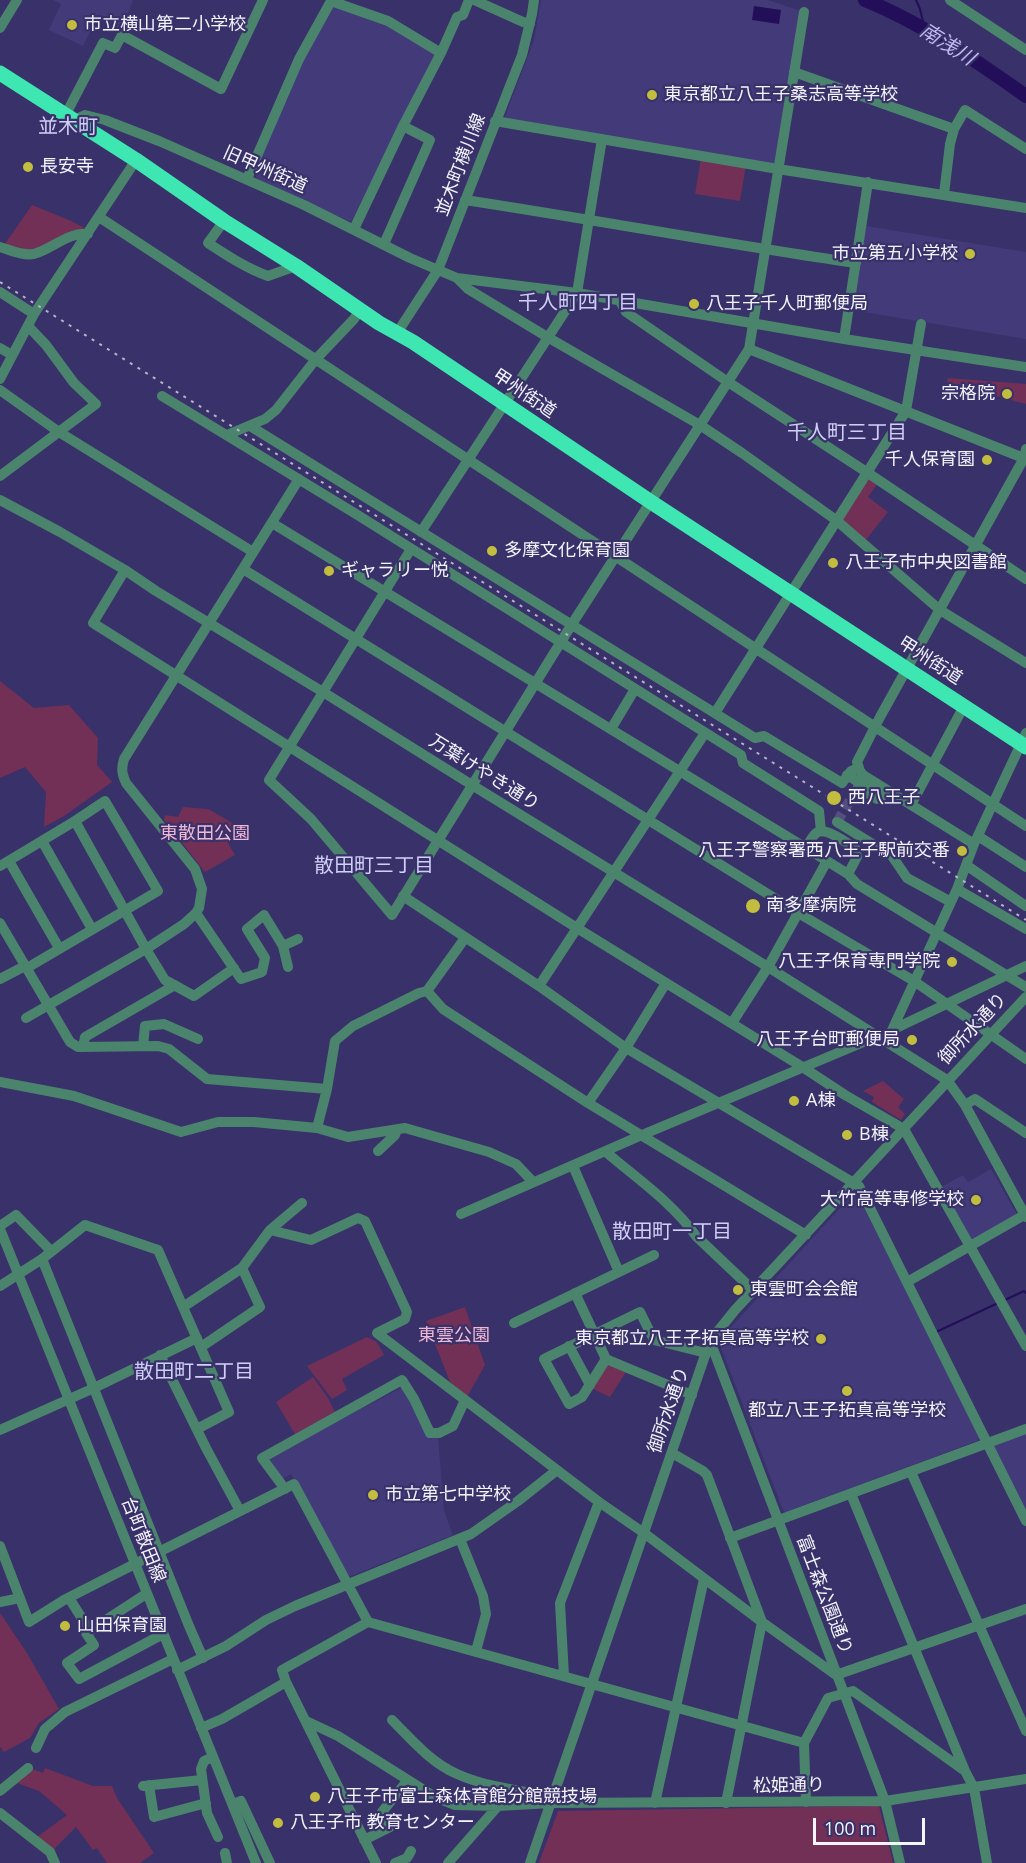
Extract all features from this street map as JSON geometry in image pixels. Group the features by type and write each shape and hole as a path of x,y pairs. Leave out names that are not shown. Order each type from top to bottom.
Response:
{"highway":[{"name":"甲州街道","path":"0,73 136,160 224,221 296,266 907,670 1024,741"}],"street":[{"path":"0,28 16,0"},
{"path":"70,117 103,43 115,48 122,35 221,89 263,0"},
{"path":"354,229 457,17 463,15 469,0"},
{"path":"474,0 530,24"},
{"name":"並木町横川線","path":"397,333 438,270 522,55 534,0"},
{"path":"950,0 1026,51"},
{"path":"247,179 299,59 331,1 388,21 441,53"},
{"path":"411,549 269,780 311,819 392,915 561,641 749,349 804,12"},
{"path":"794,72 954,129"},
{"path":"944,194 950,144 954,129 965,110 1026,149"},
{"name":"旧甲州街道","path":"70,117 85,115 105,120 247,179 410,258 457,278"},
{"path":"495,121 1026,208"},
{"path":"384,244 430,140 403,126"},
{"path":"421,532 577,293 602,139"},
{"path":"0,379 34,314 136,160"},
{"path":"844,339 868,182"},
{"path":"465,200 856,263"},
{"path":"99,217 1026,826"},
{"path":"224,221 208,243 236,261 268,276 296,266"},
{"path":"0,247 25,254 34,254 58,241 80,233 88,234"},
{"path":"457,278 577,293 844,339 1026,367"},
{"path":"457,278 468,288 549,338 700,425 742,453 836,520 940,610 1026,663"},
{"path":"0,292 34,314"},
{"path":"620,301 626,312 728,382 1026,579"},
{"path":"227,435 265,419 276,410 316,359 360,310"},
{"path":"715,714 906,411 921,324"},
{"path":"0,476 96,405 74,383 46,345 28,326"},
{"path":"0,348 12,355"},
{"path":"749,349 1025,455 858,757 858,768 863,775 911,804 1026,867"},
{"path":"0,390 59,432 253,552"},
{"path":"162,396 561,641 741,755 743,764 819,811 821,831"},
{"path":"250,426 755,738 764,736 842,783 851,771 858,768"},
{"path":"26,1018 146,949 184,924 196,913 202,899 202,889 195,869 126,783 121,767 176,674 299,479"},
{"name":"万葉けやき通り","path":"0,500 125,570 947,1080"},
{"path":"272,523 828,861 848,874 857,884 1026,987"},
{"path":"243,569 798,912 914,981 1026,1059"},
{"path":"125,570 93,622 845,1095 904,1129 1026,1346"},
{"path":"611,729 635,689"},
{"path":"911,804 964,706"},
{"path":"539,986 705,732"},
{"path":"461,1214 642,1135 804,1068 883,1039 893,1028 957,889 992,804 1024,741"},
{"path":"847,775 881,798 877,799 858,787"},
{"path":"0,979 26,967 59,948 92,929 125,910 158,891 105,801 4,864 59,948"},
{"path":"75,821 165,980 194,996 234,968"},
{"path":"837,822 892,856 907,878 951,902"},
{"path":"806,848 816,832 827,831 855,849 857,857 848,874"},
{"path":"42,841 92,929"},
{"path":"732,1023 768,967 828,861"},
{"path":"964,870 1026,906"},
{"path":"957,889 1026,929"},
{"path":"403,896 539,986 626,1048 859,1186 1026,1521"},
{"path":"196,913 241,979 262,972 265,958 247,928 264,915 283,946 288,967"},
{"path":"1,926 70,1042 78,1047 158,1046 169,1049 207,1079 327,1089"},
{"path":"317,1128 327,1089 335,1041 353,1026 427,991 465,938"},
{"path":"283,946 298,939"},
{"path":"893,1028 1026,966"},
{"path":"588,1103 626,1048 666,982"},
{"path":"83,1047 86,1037 175,985"},
{"path":"427,991 443,1009 588,1103 806,1235"},
{"name":"御所水通り","path":"530,1863 710,1341 735,1310 1026,997"},
{"path":"143,1046 145,1026 164,1024 198,1039"},
{"path":"908,1281 1026,1215 965,1106 947,1080"},
{"path":"0,1082 74,1096 181,1132 218,1122 254,1122 317,1128 348,1137 405,1128 426,1132 489,1152 516,1164 533,1182"},
{"path":"965,1106 975,1099 1026,1133"},
{"path":"378,1151 395,1135 397,1130"},
{"path":"606,1152 669,1206 696,1236 754,1291"},
{"path":"573,1166 619,1272"},
{"path":"183,1307 242,1268 270,1230 302,1203"},
{"path":"0,1228 16,1215 51,1251"},
{"path":"270,1230 311,1240 358,1218 365,1221 406,1312 405,1319 377,1333 599,1502 837,1675 1026,1609"},
{"path":"0,1286 42,1259 85,1225 158,1250 229,1412 197,1429"},
{"name":"台町散田線","path":"0,1228 256,1863"},
{"path":"514,1323 654,1255"},
{"path":"42,1259 203,1658"},
{"path":"0,1430 94,1388 160,1355 199,1342 260,1307 242,1268"},
{"path":"575,1293 606,1359 692,1395"},
{"path":"606,1359 582,1397 569,1404 544,1359 640,1312 654,1340 706,1353"},
{"name":"富士森公園通り","path":"710,1341 885,1801 900,1863"},
{"path":"569,1346 590,1385"},
{"path":"160,1355 240,1511"},
{"path":"285,1489 262,1458 402,1380 430,1432 439,1433 453,1426 465,1400"},
{"path":"730,1538 1026,1429"},
{"path":"672,1453 707,1475 762,1622 726,1803"},
{"path":"177,1670 226,1646 266,1620 471,1534 557,1470"},
{"path":"911,1472 1026,1731"},
{"path":"0,1546 29,1622 69,1598 159,1551 294,1484 368,1622"},
{"path":"851,1494 974,1788 987,1863"},
{"path":"564,1676 560,1602 599,1502"},
{"path":"460,1539 483,1596 486,1614 477,1651"},
{"path":"655,1803 704,1579"},
{"path":"146,1594 86,1633 94,1645 67,1663 79,1679 163,1634"},
{"path":"0,1602 20,1598"},
{"path":"69,1598 90,1630"},
{"path":"376,1863 282,1670 368,1622 804,1743"},
{"path":"36,1748 45,1729 65,1712 173,1659"},
{"path":"201,1728 222,1719 286,1682"},
{"path":"806,1802 804,1743 828,1698 853,1690 965,1771"},
{"path":"392,1720 428,1756 456,1774 552,1800"},
{"path":"306,1721 338,1736 435,1797 455,1805 498,1806 552,1800"},
{"path":"213,1757 201,1764 207,1813 218,1837"},
{"path":"0,1791 28,1768"},
{"name":"松姫通り","path":"552,1800 655,1803 885,1801 1026,1779"},
{"path":"202,1780 146,1785 154,1817 206,1803"},
{"path":"364,1840 390,1827 382,1812 408,1780"},
{"path":"232,1804 241,1801 270,1863"},
{"path":"448,1863 498,1806"},
{"path":"0,1813 50,1852 55,1863"},
{"path":"395,1863 407,1858 411,1851"}],"shaded area":[{"name":"市立横山第二小学校","path":"53,0 133,0 122,30 96,19 83,46 49,30 61,4"},
{"name":"東京都立八王子桑志高等学校","path":"541,0 768,0 804,12 779,165 504,119 534,40"},
{"path":"333,5 386,24 437,54 351,222 258,181 255,174 298,68"},
{"path":"754,6 781,10 779,24 752,20"},
{"path":"866,226 1026,252 1026,339 851,310"},
{"name":"大竹高等専修学校","path":"991,1169 1019,1218 970,1246 938,1189 963,1175 968,1182"},
{"name":"都立八王子拓真高等学校","path":"853,1194 857,1194 980,1437 977,1441 786,1512 783,1510 720,1345 721,1338"},
{"name":"市立第七中学校","path":"403,1387 438,1437 444,1511 453,1535 351,1576 347,1575 291,1474 281,1480 267,1459"},
{"path":"1026,1429 1026,1521 988,1443"}],"green space":[{"path":"701,158 746,165 740,201 695,194"},
{"path":"32,205 85,228 33,251 4,245"},
{"name":"宗格院","path":"948,378 1026,384 1026,404 947,383"},
{"path":"872,479 878,483 868,497 888,512 865,541 840,519 866,481"},
{"path":"0,681 34,708 69,705 98,738 97,765 112,782 64,816 44,827 46,792 25,767 0,778"},
{"name":"東散田公園","path":"183,807 208,809 243,829 228,843 235,855 205,872 164,820 165,815 178,817"},
{"path":"883,1081 904,1099 898,1107 905,1114 901,1120 872,1102 874,1097 863,1091"},
{"name":"東雲公園","path":"465,1307 485,1365 467,1397 450,1382 426,1321"},
{"path":"367,1337 377,1342 384,1355 342,1379 347,1390 332,1399 307,1366"},
{"path":"607,1365 626,1372 610,1397 591,1388"},
{"path":"313,1377 335,1412 295,1434 276,1402"},
{"path":"0,1613 27,1653 59,1709 39,1723 30,1738 4,1752 0,1747"},
{"path":"45,1768 93,1786 112,1786 117,1798 154,1853 140,1863 107,1863 97,1848 93,1850 76,1827 53,1850 37,1837 67,1815 39,1791 17,1783 32,1769 43,1773"},
{"path":"879,1806 893,1863 539,1863 558,1811"}],"waterway":[{"name":"南浅川","path":"865,0 928,31 1026,96"},
{"path":"916,0 925,31"},
{"path":"1005,1300 1024,1291 1026,1293"},
{"path":"936,1332 998,1303"}],"tunnel":[{"path":"837,822 858,787"}],"railway":[{"path":"0,282 1026,920"}],"place":[{"name":"市立横山第二小学校","path":"72,25"},
{"name":"東京都立八王子桑志高等学校","path":"652,95"},
{"name":"長安寺","path":"28,167"},
{"name":"市立第五小学校","path":"970,254"},
{"name":"八王子千人町郵便局","path":"694,304"},
{"name":"宗格院","path":"1007,394"},
{"name":"千人保育園","path":"987,460"},
{"name":"多摩文化保育園","path":"492,551"},
{"name":"八王子市中央図書館","path":"833,563"},
{"name":"ギャラリー悦","path":"329,571"},
{"name":"西八王子","path":"834,798"},
{"name":"八王子警察署西八王子駅前交番","path":"962,851"},
{"name":"南多摩病院","path":"753,906"},
{"name":"八王子保育専門学院","path":"952,962"},
{"name":"八王子台町郵便局","path":"912,1040"},
{"name":"A棟","path":"794,1101"},
{"name":"B棟","path":"847,1135"},
{"name":"大竹高等専修学校","path":"976,1200"},
{"name":"東雲町会会館","path":"738,1290"},
{"name":"東京都立八王子拓真高等学校","path":"821,1339"},
{"name":"都立八王子拓真高等学校","path":"847,1391"},
{"name":"市立第七中学校","path":"373,1495"},
{"name":"山田保育園","path":"65,1626"},
{"name":"八王子市富士森体育館分館競技場","path":"315,1797"},
{"name":"八王子市 教育センター","path":"278,1823"}],"district":[{"name":"並木町","path":"68,127"},
{"name":"千人町四丁目","path":"578,303"},
{"name":"千人町三丁目","path":"847,433"},
{"name":"散田町三丁目","path":"374,866"},
{"name":"散田町一丁目","path":"672,1232"},
{"name":"散田町二丁目","path":"194,1372"}]}
